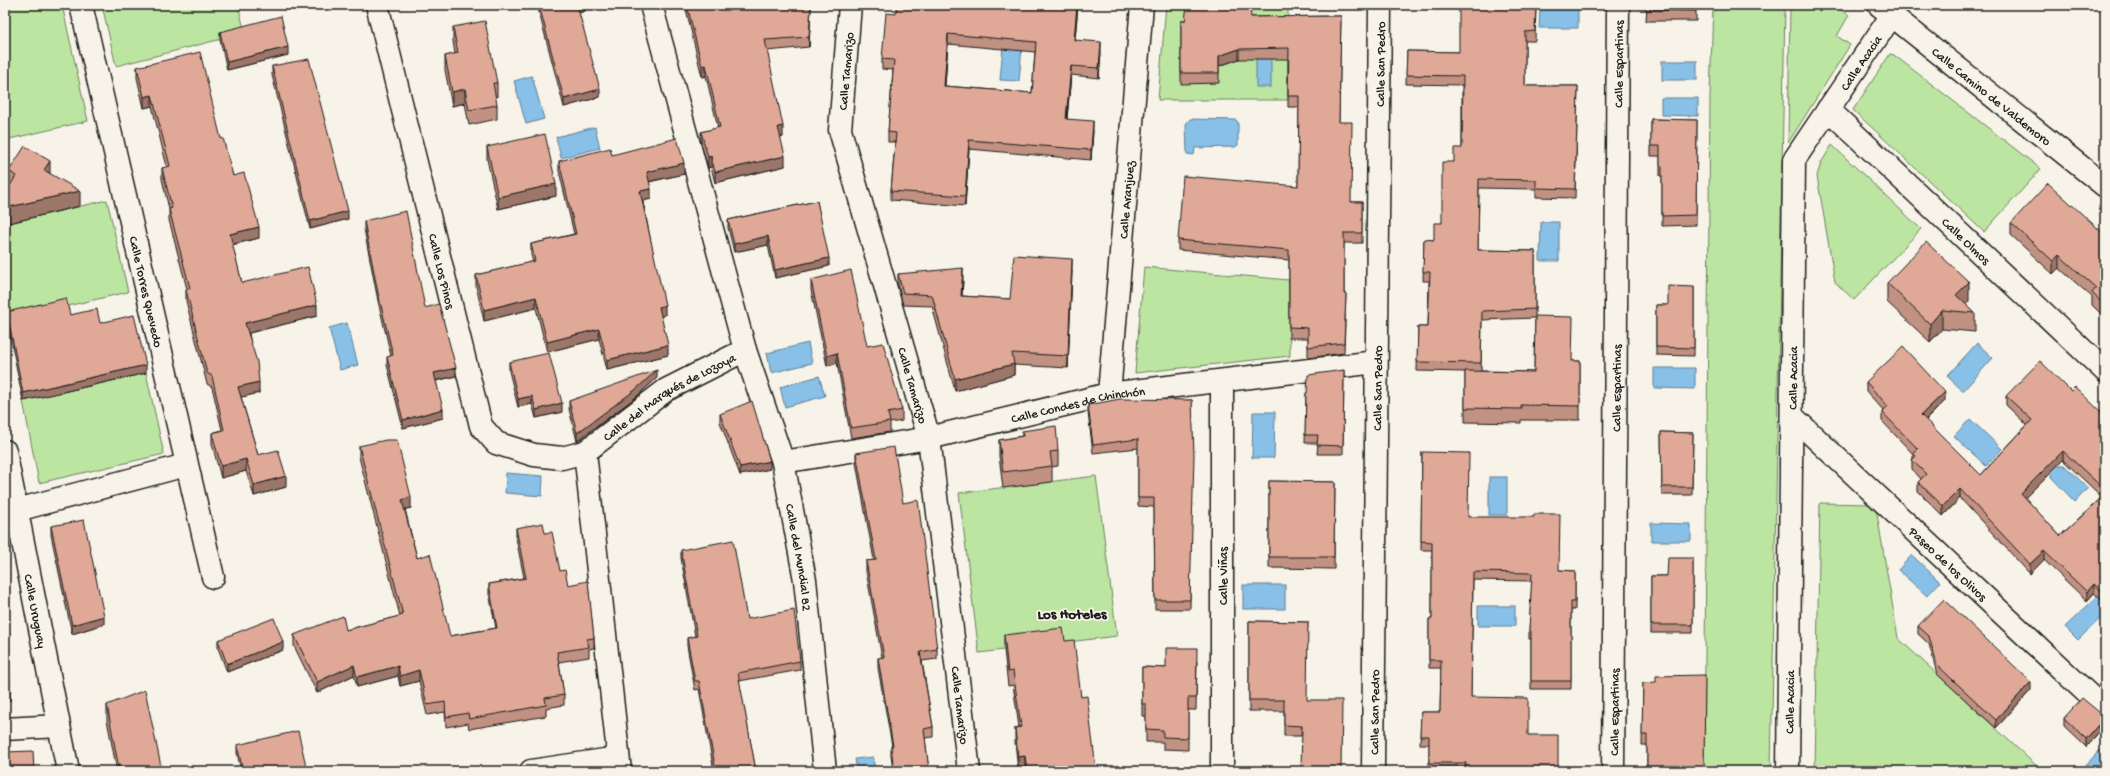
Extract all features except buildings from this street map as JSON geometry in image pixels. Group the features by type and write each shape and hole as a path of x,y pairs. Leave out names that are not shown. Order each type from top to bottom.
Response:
{"street":[{"name":"Calle Torres Quevedo","path":"81,5 213,577"},
{"name":"Calle Los Pinos","path":"377,5 481,426 496,443 534,455 562,458 585,452"},
{"name":"Calle del Marqués de Lozoya","path":"585,452 666,390 745,350 651,5"},
{"name":"Calle Tamarizo","path":"850,5 840,130 929,438 969,771"},
{"name":"Calle Aranjuez","path":"1108,394 1142,5"},
{"name":"Calle San Pedro","path":"1373,771 1380,5"},
{"name":"Calle Espartinas","path":"1613,771 1618,5"},
{"name":"Calle Acacia","path":"1788,771 1794,160 1828,109 1886,10"},
{"name":"Calle Camino de Valdemoro","path":"1886,10 2105,186"},
{"name":"Calle Olmos","path":"1828,109 2105,371"},
{"name":"Calle del Mundial 82","path":"745,350 782,462 805,580 825,771"},
{"name":"Calle Condes de Chinchón","path":"782,462 929,438 1108,394 1376,362"},
{"name":"Calle Viñas","path":"1222,381 1222,771"},
{"name":"Paseo de los Olivos","path":"1792,416 2105,710"},
{"name":"Calle Uruguay","path":"5,451 68,771"},
{"path":"532,771 619,764 585,452"},
{"path":"17,510 186,465"},
{"path":"5,729 59,726"}],"green space":[{"path":"5,5 62,5 88,121 5,140"},
{"path":"102,5 238,5 245,33 116,66"},
{"path":"1166,5 1288,5 1288,100 1158,100"},
{"path":"1713,5 1785,5 1771,771 1704,771 1710,98"},
{"path":"1790,5 1833,5 1849,15 1837,36 1850,45 1788,143"},
{"path":"1890,54 1894,55 2041,169 1984,232 1853,110"},
{"path":"1832,145 1921,229 1854,300 1835,282 1817,176 1821,163"},
{"path":"107,200 128,292 7,320 5,312 5,224"},
{"path":"1144,267 1289,280 1290,356 1135,373"},
{"path":"146,373 164,454 39,483 23,401"},
{"path":"1096,476 1117,636 979,653 959,493"},
{"path":"1820,503 1872,504 1876,508 1898,638 2042,771 1815,771"}],"water":[{"path":"1540,8 1578,8 1578,28 1539,28"},
{"path":"1256,28 1271,29 1271,87 1256,87"},
{"path":"1003,46 1022,47 1019,81 1000,80"},
{"path":"1662,61 1697,61 1697,80 1662,80"},
{"path":"532,76 544,119 526,124 514,81"},
{"path":"1661,98 1698,98 1698,116 1661,115"},
{"path":"1190,119 1236,120 1238,122 1238,145 1235,147 1195,148 1194,155 1187,154 1186,124"},
{"path":"595,127 600,148 561,158 556,137"},
{"path":"1541,222 1559,222 1559,261 1540,261"},
{"path":"347,323 358,365 340,370 329,328"},
{"path":"808,343 812,363 771,373 767,353"},
{"path":"1977,343 1993,358 1963,391 1947,376"},
{"path":"1654,368 1695,368 1695,389 1654,388"},
{"path":"819,376 825,396 785,407 780,387"},
{"path":"1253,412 1275,412 1274,458 1252,458"},
{"path":"1970,419 2002,449 1986,466 1954,436"},
{"path":"2057,465 2064,465 2088,488 2075,502 2051,477 2052,468"},
{"path":"506,473 543,476 542,496 505,493"},
{"path":"1489,477 1507,477 1507,515 1489,515"},
{"path":"1651,523 1691,524 1691,541 1651,541"},
{"path":"1912,555 1940,582 1927,596 1898,570"},
{"path":"1243,585 1285,585 1285,609 1243,609"},
{"path":"2102,592 2105,596 2105,614 2078,640 2065,627"},
{"path":"1478,606 1515,606 1515,626 1478,626"},
{"path":"2100,750 2105,756 2105,771 2080,771"},
{"path":"873,757 875,771 857,771 855,759"}],"district":[{"name":"Los Hoteles","path":"1072,613"}]}
